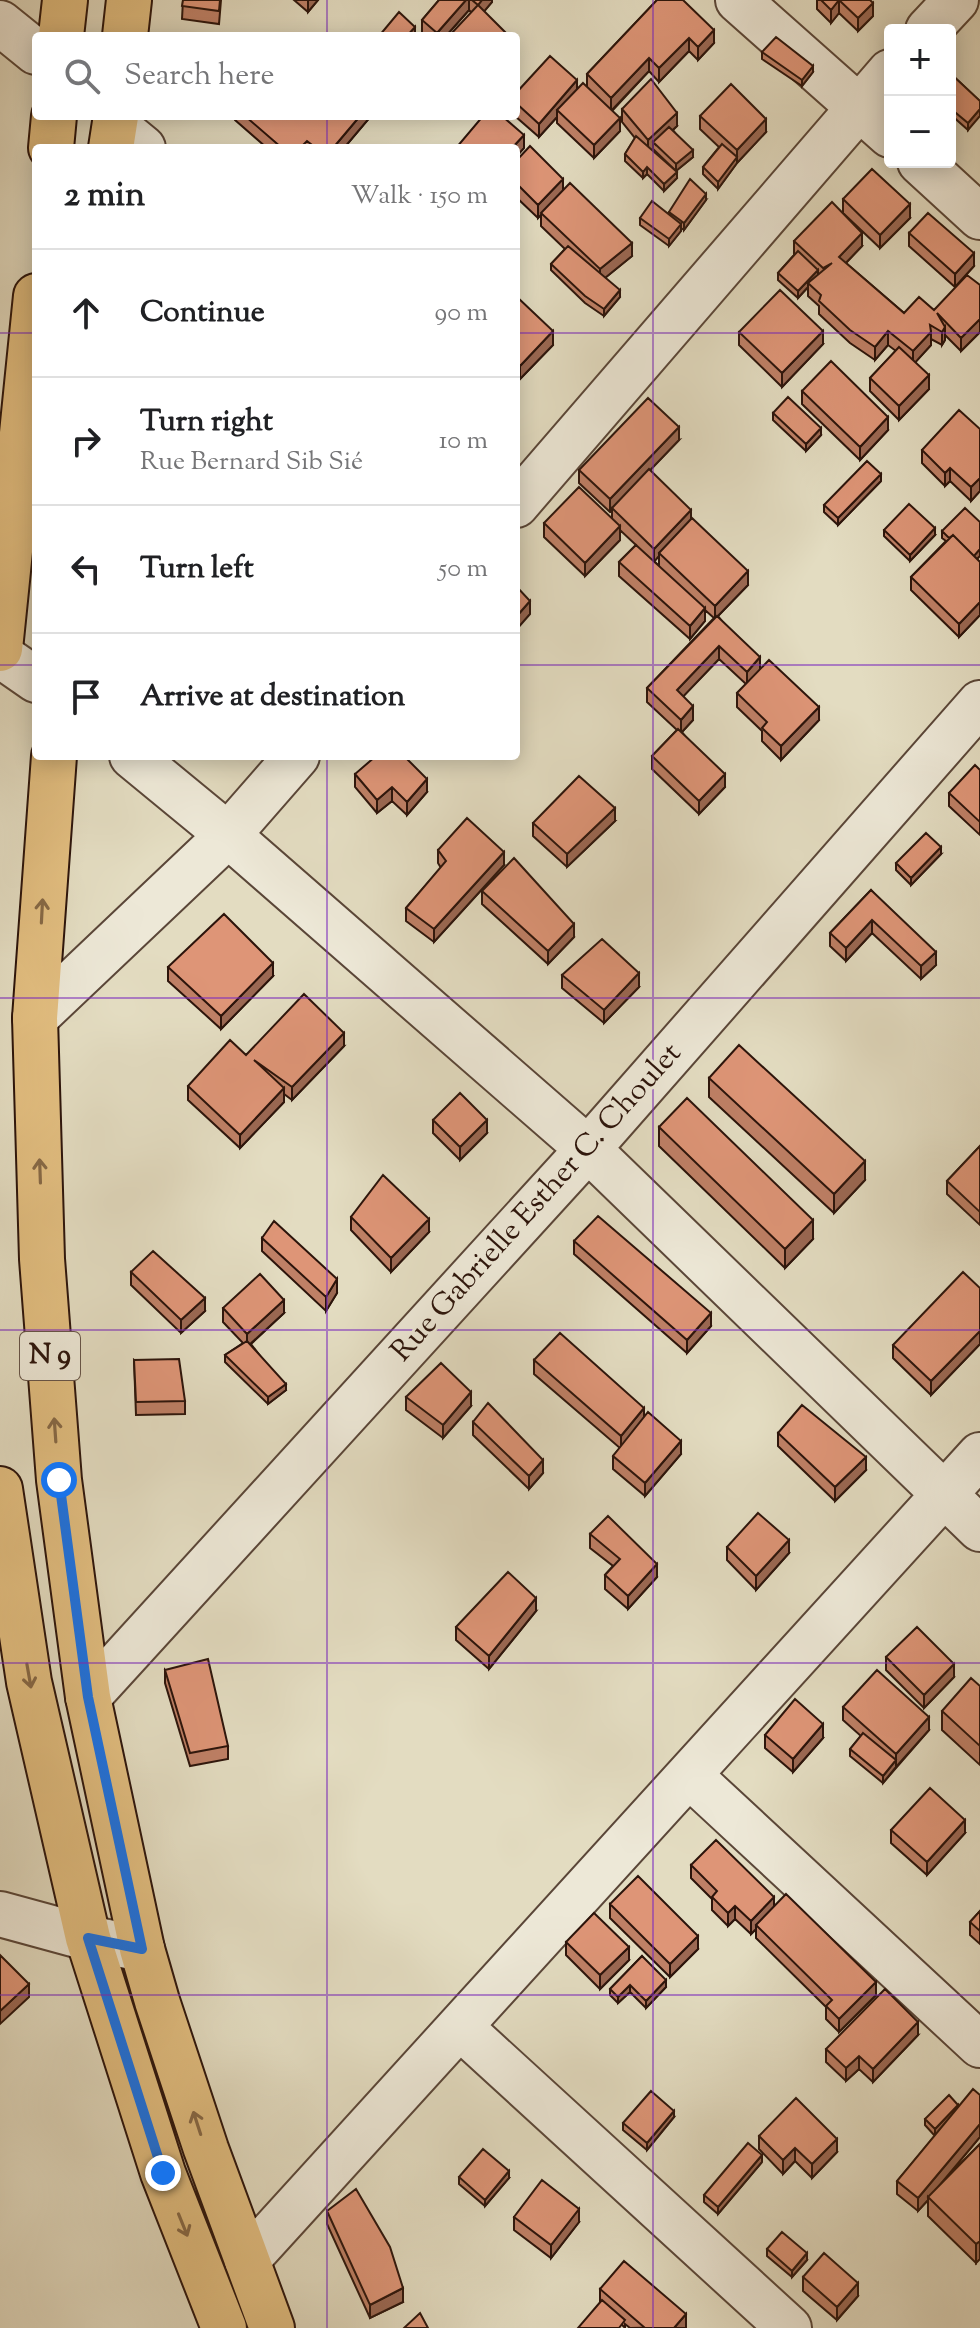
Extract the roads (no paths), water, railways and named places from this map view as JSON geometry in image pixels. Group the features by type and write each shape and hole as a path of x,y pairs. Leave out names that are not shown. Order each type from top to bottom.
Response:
{"main road":[{"path":"61,32 65,0"},
{"path":"125,32 129,0"},
{"path":"51,144 54,120"},
{"path":"0,652 32,336"},
{"name":"N 9","path":"54,760 35,1018 42,1259 59,1480 88,1697 142,1949 206,2149 272,2328"},
{"path":"0,1489 29,1682 88,1938 163,2173 224,2328"}],"street":[{"path":"738,0 874,120"},
{"path":"934,24 956,0"},
{"path":"0,23 32,49"},
{"path":"525,477 874,120 884,90"},
{"path":"927,168 980,217"},
{"path":"0,652 32,677"},
{"name":"Rue Gabrielle Esther C. Choulet","path":"88,1697 588,1149 980,703"},
{"path":"137,760 228,835 588,1149 980,1529"},
{"path":"35,1018 228,835 294,760"},
{"path":"247,2260 980,1455"},
{"path":"689,1775 980,2045"},
{"path":"2,1913 88,1938 142,1949"},
{"path":"460,2027 789,2328"}]}
